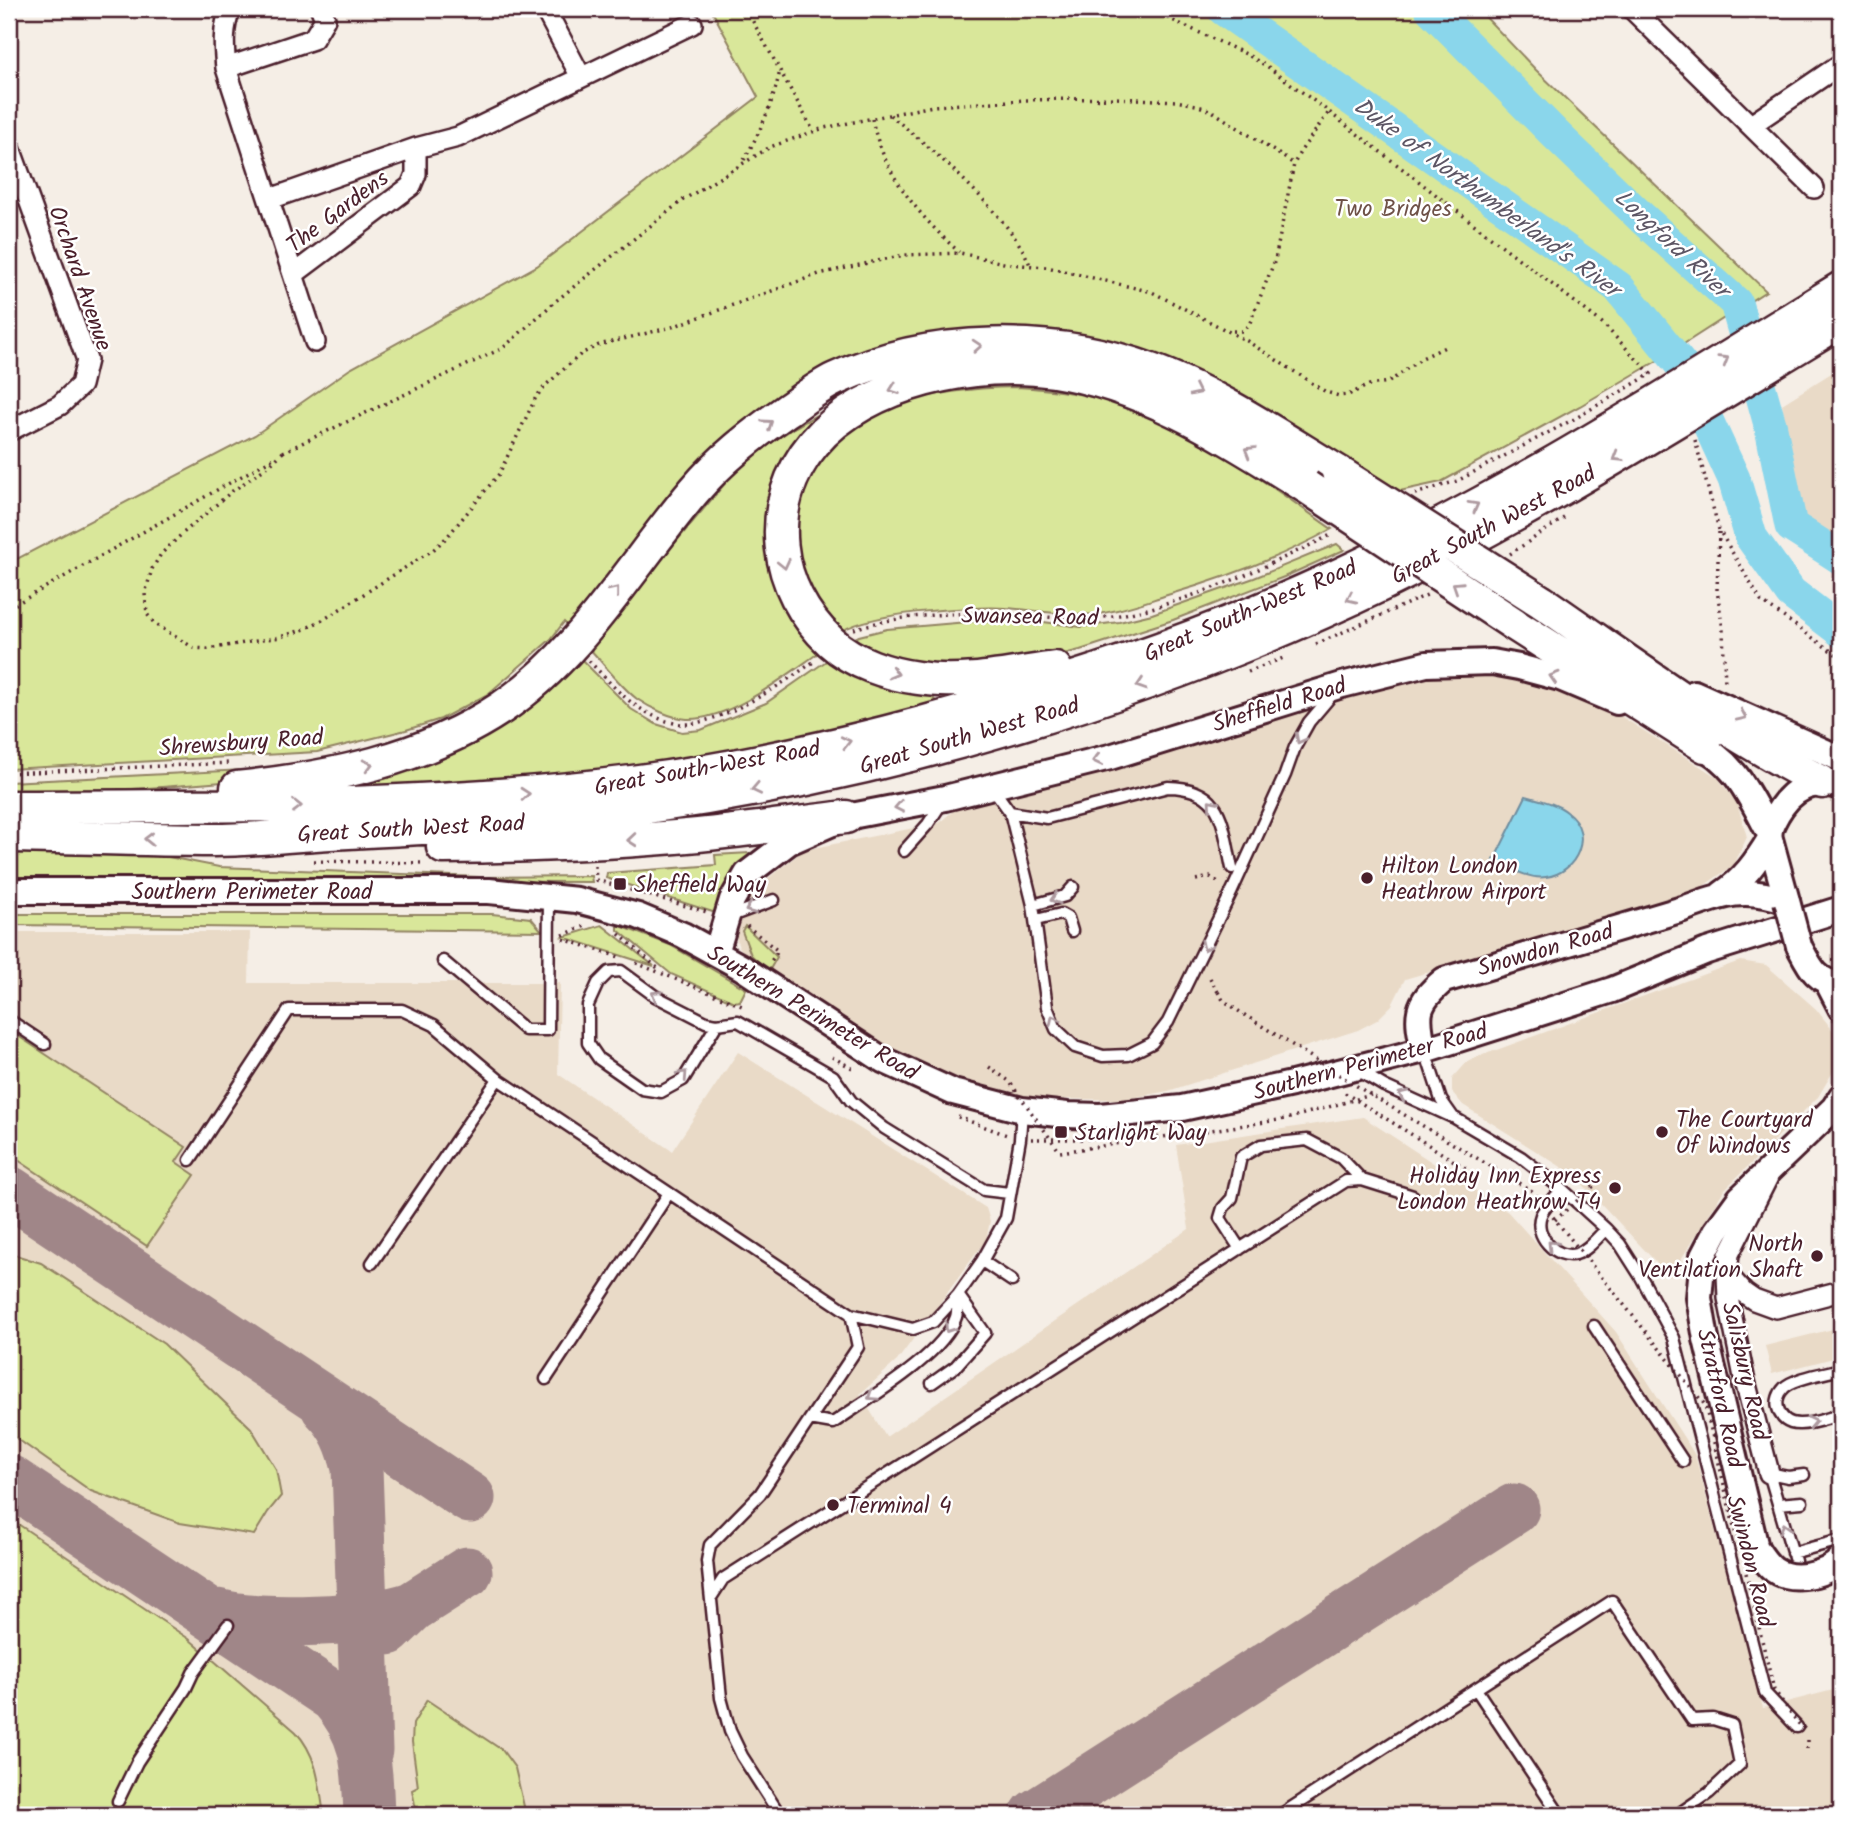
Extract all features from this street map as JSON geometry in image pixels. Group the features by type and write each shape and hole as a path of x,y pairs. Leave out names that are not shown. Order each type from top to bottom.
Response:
{"highway":[{"name":"Great South West Road","path":"9,836 217,840 430,829 536,820 642,808 747,791 954,743 1154,681 1317,614 1472,539 1672,408 1788,337 1841,288"},
{"name":"Great South West Road","path":"1788,337 1841,321"},
{"path":"9,805 227,790 321,777 392,759 467,728 533,684 553,665 573,644 695,489 743,442 832,380 867,366 916,353 1008,344 1047,345 1105,355 1154,371 1235,410 1542,602 1709,719 1773,758 1835,776"},
{"path":"1144,655 953,680 920,679 861,662 833,644 815,626 800,606 783,567 783,504 800,463 830,426 851,410 887,391 921,380 999,369 1052,371 1108,383 1165,404 1210,427 1307,487 1704,746"},
{"name":"Great South-West Road","path":"9,805 310,806 429,801 638,781 743,764 845,743 948,717 1144,655 1305,591 1459,514 1603,434 1672,408"},
{"path":"217,840 341,846 541,846 700,835 846,817"}],"street":[{"name":"The Gardens","path":"231,9 223,46 226,68 315,342"},
{"path":"226,68 313,39 325,19 321,9"},
{"path":"545,9 581,77"},
{"path":"1632,9 1814,188"},
{"name":"The Gardens","path":"270,199 416,148 458,137 692,24"},
{"path":"1751,125 1841,64"},
{"name":"Orchard Avenue","path":"9,145 87,360 81,385 60,405 9,430"},
{"name":"The Gardens","path":"294,274 411,187 416,174 416,148"},
{"path":"1616,652 1726,708 1835,776"},
{"name":"Sheffield Road","path":"846,817 989,788 1110,757 1342,685 1426,663 1492,663 1560,678 1631,708 1704,746"},
{"path":"1704,746 1734,771 1769,836 1799,946 1812,971 1835,984 1841,1008"},
{"name":"Snowdon Road","path":"1721,895 1739,883 1753,868 1785,800 1801,788 1835,776"},
{"path":"716,953 725,918 739,886 759,863 789,842 846,817"},
{"name":"Southern Perimeter Road","path":"9,891 489,891 549,895 605,906 638,916 683,935 716,953 850,1040 920,1079 953,1092 1022,1110 1067,1115 1182,1108 1424,1050 1612,990 1707,951 1841,909"},
{"name":"Snowdon Road","path":"1424,1050 1418,1022 1420,1010 1433,989 1444,980 1683,909 1721,895 1744,891 1766,893 1787,901"},
{"name":"Salisbury Road","path":"1769,1472 1744,1377 1728,1298 1730,1254 1772,1170 1839,1104"},
{"name":"Stratford Road","path":"1746,1552 1699,1298 1703,1256 1716,1231 1740,1198 1772,1170"},
{"path":"1727,1274 1744,1293 1776,1308 1841,1291"},
{"path":"1746,1552 1775,1571 1791,1576 1821,1573 1838,1566"}],"lane":[{"path":"989,788 1010,812 1036,920 1047,1006 1056,1029 1075,1047 1103,1056 1128,1055 1152,1043 1168,1022 1195,970 1296,747 1316,712 1342,685"},
{"path":"1010,812 1047,818 1168,787 1185,787 1208,797 1220,812 1231,868"},
{"path":"904,851 928,824 945,798"},
{"path":"1033,905 1065,896 1073,887"},
{"path":"443,961 525,1030 548,1030 549,895"},
{"path":"725,918 774,900"},
{"path":"1036,920 1061,914 1068,918 1072,931"},
{"path":"717,1024 682,1080 662,1092 642,1089 599,1059 588,1043 588,1005 598,983 609,972 621,971 655,996 706,1022 717,1024 738,1021 833,1076 851,1101 884,1128 984,1190 1009,1193"},
{"path":"190,1160 289,1010 402,1010 434,1025 498,1079 851,1314 913,1329 933,1322 958,1295 982,1261 1006,1218 1020,1139 1022,1110"},
{"path":"9,1020 45,1044"},
{"path":"1424,1050 1441,1100 1453,1117"},
{"name":"Swindon Road","path":"1355,1068 1384,1086 1453,1117 1521,1157 1562,1189 1620,1244 1642,1277 1674,1338 1765,1693 1802,1729"},
{"path":"372,1263 498,1079"},
{"path":"1240,1249 1220,1219 1223,1208 1232,1198 1241,1157 1261,1145 1307,1140 1341,1158 1362,1180"},
{"path":"712,1596 723,1579 1346,1181 1362,1180 1413,1196"},
{"path":"1562,1189 1541,1214 1540,1223 1541,1232 1557,1252 1567,1255 1586,1249 1606,1229"},
{"path":"546,1379 669,1193"},
{"path":"982,1261 1012,1281"},
{"path":"932,1383 956,1366 985,1333 958,1295"},
{"path":"810,1419 833,1423 927,1356 951,1328 957,1316 958,1295"},
{"path":"780,1815 742,1756 730,1731 721,1698 707,1561 709,1545 760,1494 858,1347 851,1314"},
{"path":"1594,1326 1683,1461"},
{"path":"1836,1416 1802,1425 1792,1424 1783,1418 1778,1408 1778,1398 1783,1388 1791,1382 1841,1369"},
{"path":"1769,1472 1788,1477 1804,1475"},
{"path":"1769,1472 1793,1557 1841,1540"},
{"path":"1778,1504 1802,1502"},
{"path":"1280,1815 1612,1601 1692,1720 1713,1719 1732,1725 1740,1764 1709,1793 1677,1815"},
{"path":"118,1801 137,1762 193,1673 228,1625"},
{"path":"1476,1689 1560,1815"}],"path":[{"path":"746,9 814,132"},
{"path":"1148,9 1246,54 1268,67 1602,323 1672,408 1719,530 1760,601 1841,658"},
{"path":"743,162 773,97 780,68"},
{"path":"9,608 283,452 503,348 557,300 683,200 770,147 814,132 933,106 1116,98 1176,101 1196,105 1212,111 1294,164"},
{"path":"1231,330 1242,331 1249,325 1275,260 1294,164 1329,112"},
{"path":"890,115 940,159 991,210 1024,251 1030,265"},
{"path":"872,119 876,139 888,167 906,196 960,253"},
{"path":"283,452 182,534 161,554 152,569 145,594 147,614 155,623 194,648 228,646 305,629 433,550 456,527 499,474 536,397 581,354 599,345 672,327 820,274 904,255 960,253 988,261 1047,267 1152,292 1247,341 1326,392 1339,396 1369,385 1389,382 1422,358 1445,347"},
{"path":"1560,426 1672,408"},
{"path":"1719,530 1717,590 1723,630 1726,708"},
{"name":"Swansea Road","path":"851,629 888,621 972,613 1090,618 1112,616 1136,612 1220,584"},
{"path":"589,660 635,705 658,718 680,724 702,720 743,705 783,683 819,658"},
{"name":"Shrewsbury Road","path":"9,773 240,763"},
{"path":"594,861 596,880 725,918 750,928 778,951 744,1007 662,972 557,937 597,921"},
{"path":"1196,880 1210,877 1223,885"},
{"path":"616,932 662,972"},
{"path":"1210,978 1223,1000 1371,1095 1531,1191 1705,1405 1746,1552 1774,1690 1802,1729 1807,1749"},
{"path":"829,1055 863,1074"},
{"path":"989,1067 1009,1081 1060,1152 1286,1119 1371,1095"},
{"path":"1345,1092 1467,1168"},
{"path":"957,1116 1020,1139 1108,1138"},
{"path":"1555,1220 1594,1186"}],"shaded area":[{"path":"1841,367 1841,544 1802,520 1782,404"},
{"path":"1474,670 1526,678 1577,696 1622,717 1717,777 1737,803 1747,837 1734,865 1690,895 1405,979 1392,1005 1377,1020 1358,1030 1168,1091 1125,1099 1037,1099 998,1093 945,1079 892,1054 750,961 738,945 734,923 747,895 804,850 939,823 953,811 1365,690 1425,675"},
{"path":"9,932 250,932 249,983 560,983 558,1074 672,1151 738,1052 986,1208 990,1221 986,1240 897,1361 860,1394 886,1437 1189,1229 1176,1145 1363,1117 1508,1212 1616,1332 1695,1455 1763,1708 1841,1688 1841,1815 9,1815"},
{"path":"1740,961 1766,965 1816,1009 1835,1033 1837,1054 1834,1070 1818,1097 1724,1190 1670,1277 1574,1175 1463,1105 1452,1092 1452,1079 1469,1060"},
{"path":"1841,1327 1841,1356 1772,1374 1765,1346"}],"green space":[{"name":"Two Bridges","path":"711,9 1478,9 1536,70 1766,291 1662,358 1441,482 1386,494 1063,342 812,386 575,633 564,622 551,639 488,694 441,719 317,752 9,769 9,563 255,435 350,369 537,266 758,97"},
{"path":"1017,387 1093,397 1147,415 1229,459 1332,529 1250,567 1114,611 1077,615 1007,608 918,612 869,621 849,627 836,635 805,591 795,541 794,526 798,503 818,459 839,436 864,419 893,406 955,391"},
{"path":"861,391 776,504 820,650 756,695 738,705 704,717 674,717 637,699 588,647 737,469 812,417"},
{"path":"1337,544 1344,550 1284,577 1173,620 1080,650 992,672 960,676 845,643 859,636 887,629 979,621 1036,621 1081,627 1119,622 1152,614 1254,578"},
{"path":"564,641 567,643 539,668 481,713 448,732 391,754 332,768 272,777 135,789 9,795 9,782 306,767 389,748 469,717 522,680"},
{"path":"832,657 928,692 938,704 936,709 625,777 368,790 372,780 580,658 631,709 656,724 682,732 701,730 766,703"},
{"path":"9,851 153,854 219,867 480,877 591,876 592,882 9,881"},
{"path":"767,852 719,914 606,878 607,873 716,865 715,855"},
{"path":"9,914 492,914 531,918 542,931 9,925"},
{"path":"602,925 654,966 563,937"},
{"path":"618,925 670,945 746,989 740,1001 734,1002 671,974 618,930"},
{"path":"745,926 777,957 769,971 751,955 742,931"},
{"path":"9,1030 186,1147 176,1162 195,1175 147,1246 9,1154"},
{"path":"9,1253 41,1263 164,1344 251,1428 276,1469 281,1496 254,1535 180,1523 91,1491 9,1433"},
{"path":"9,1518 189,1639 296,1732 313,1761 324,1815 9,1815"},
{"path":"427,1700 502,1750 515,1768 526,1815 417,1815 412,1790 418,1787 412,1742 413,1724"}],"water":[{"path":"1526,796 1563,809 1580,830 1579,851 1574,860 1557,874 1532,877 1494,860"}],"waterway":[{"name":"Duke of Northumberland's River","path":"1223,9 1618,287 1682,366 1734,479 1751,537 1791,593 1841,631"},
{"name":"Longford River","path":"1431,9 1642,218 1736,303 1771,428 1791,526 1841,558"}],"taxiway":[{"path":"9,1191 470,1498"},
{"path":"326,1407 346,1435 357,1468 367,1750"},
{"path":"9,1480 334,1697 354,1725 364,1752 369,1815"},
{"path":"1035,1815 1514,1509"},
{"path":"388,1630 412,1607 467,1572"},
{"path":"217,1614 259,1620 344,1619 412,1607"}],"place":[{"name":"Hilton London Heathrow Airport","path":"1367,878"},
{"name":"Sheffield Way","path":"620,884"},
{"name":"Starlight Way","path":"1061,1132"},
{"name":"The Courtyard Of Windows","path":"1662,1132"},
{"name":"Holiday Inn Express London Heathrow T4","path":"1615,1188"},
{"name":"North Ventilation Shaft","path":"1817,1256"},
{"name":"Terminal 4","path":"833,1505"}]}
